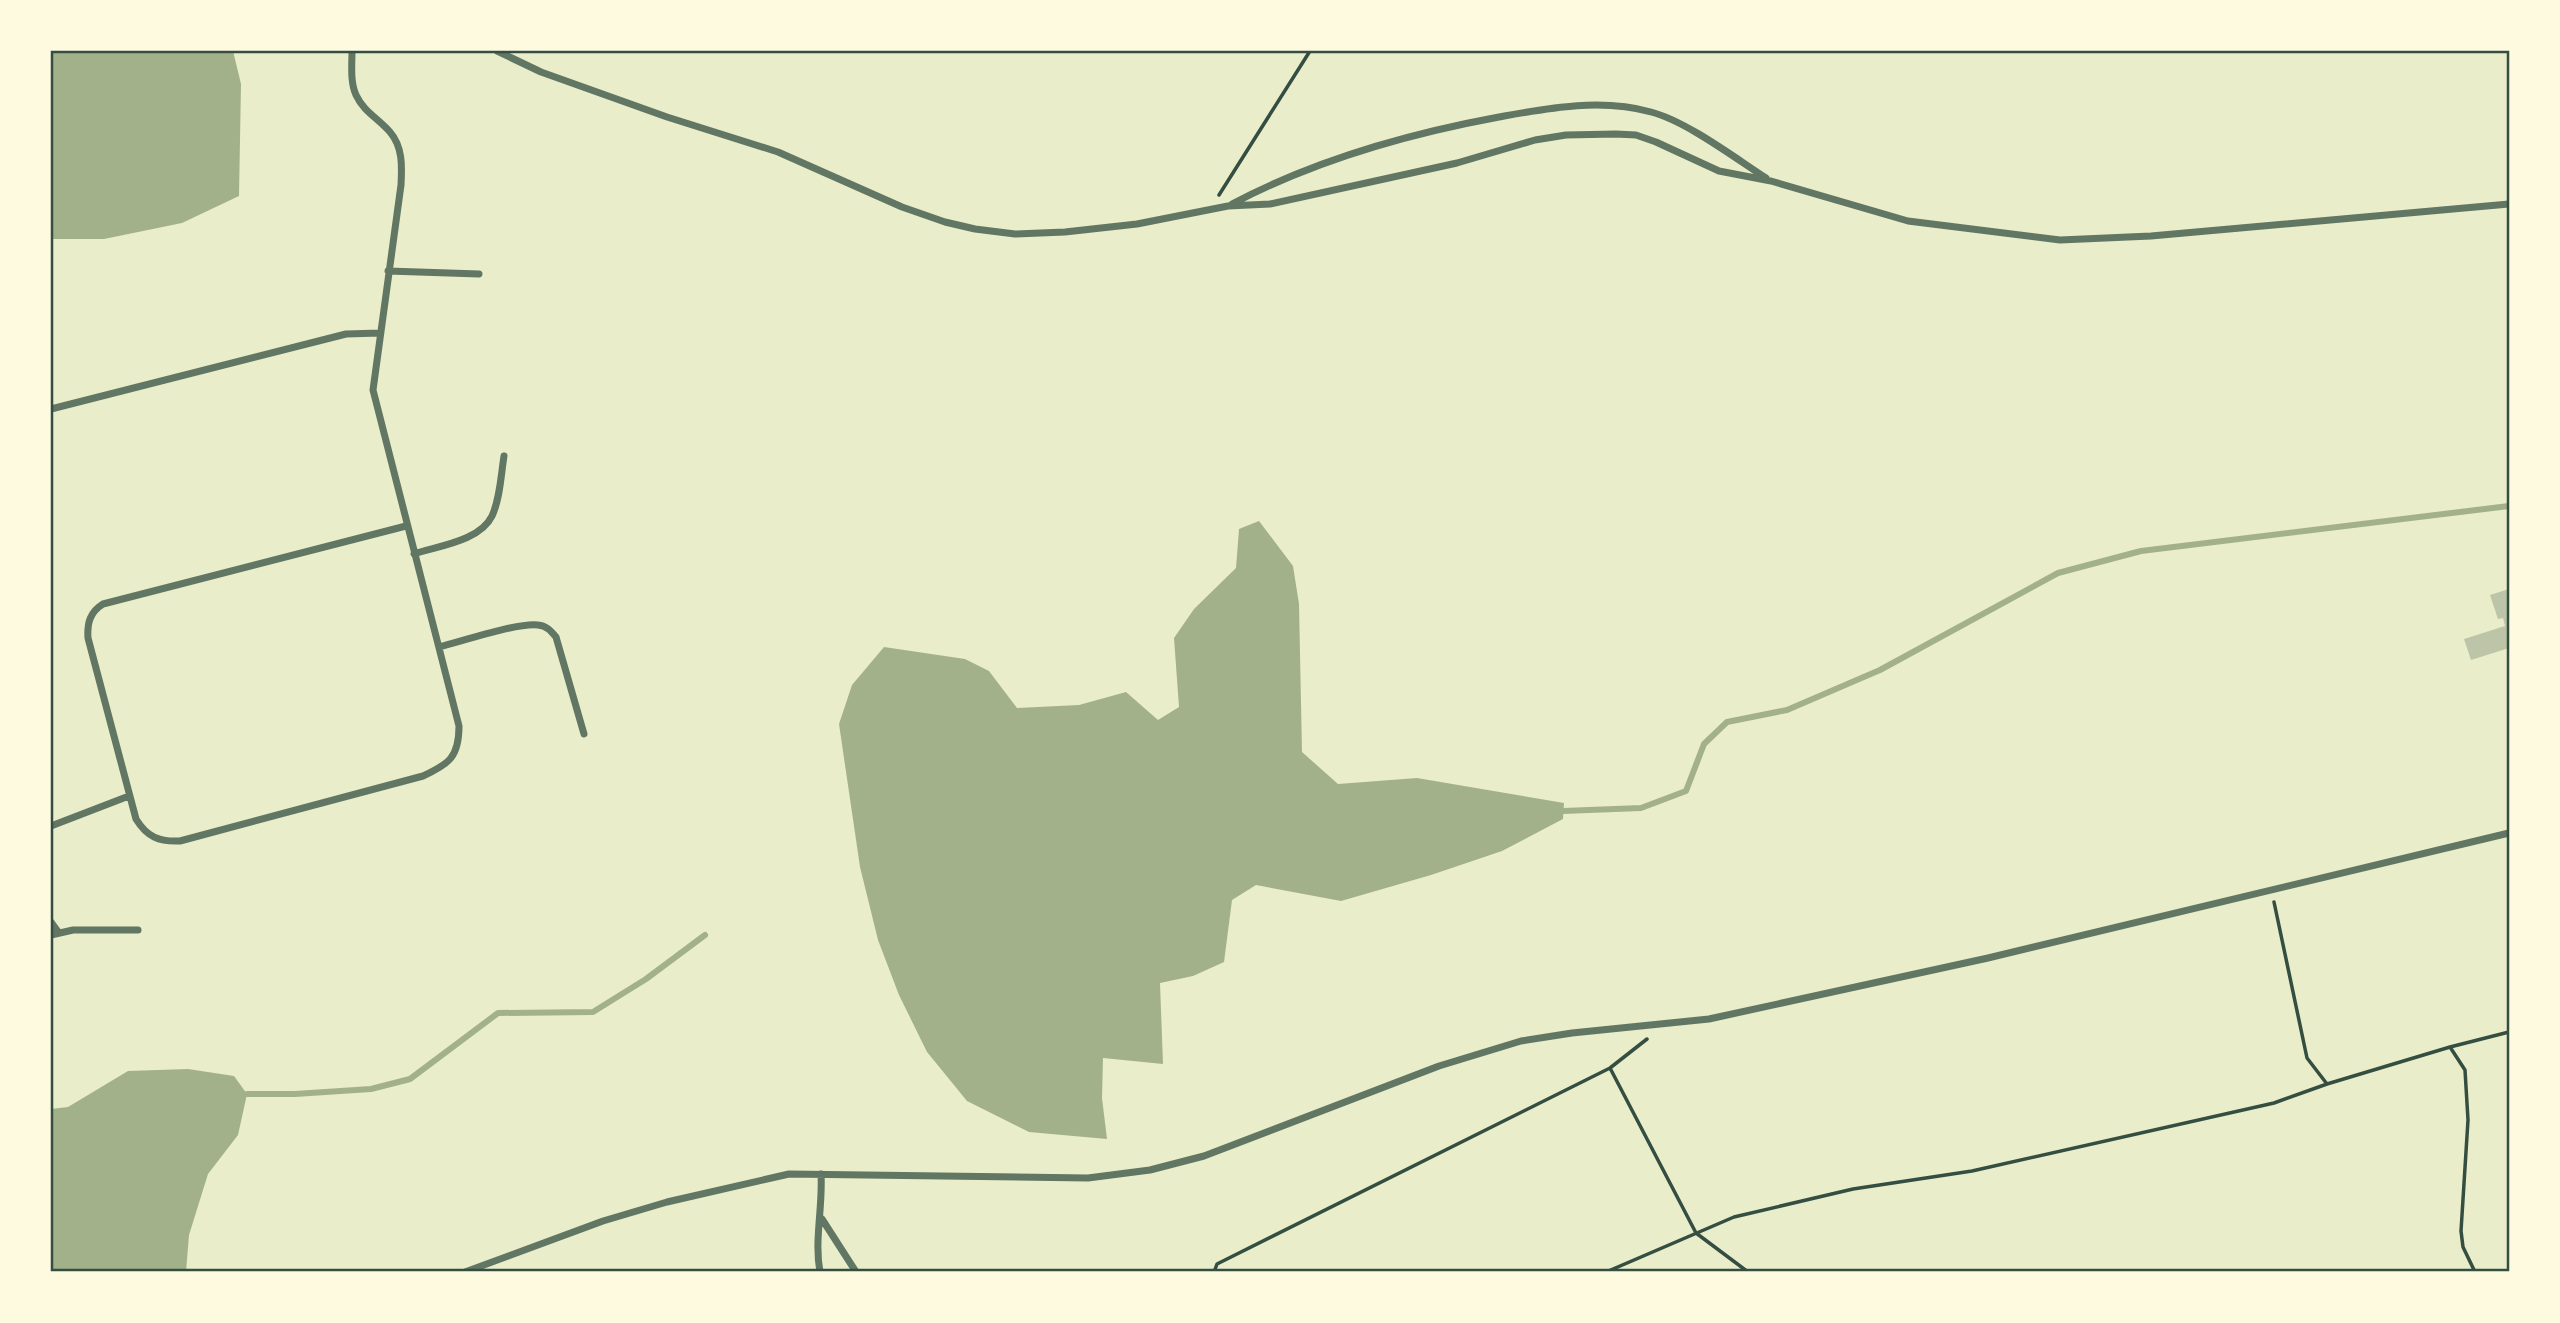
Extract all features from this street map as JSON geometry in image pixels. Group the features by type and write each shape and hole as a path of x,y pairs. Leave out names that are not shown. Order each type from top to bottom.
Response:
{"street":[{"path":"352,51 355,92 366,111 390,132 398,147 402,165 373,390 459,726 459,742 445,766 423,776 180,841 165,842 153,838 136,819 88,638 88,621 96,609 103,604 406,526"},
{"path":"497,51 541,72 667,117 778,152 902,207 945,222 1015,234 1137,225 1225,206 1270,204 1457,163 1535,140 1566,135 1636,135 1719,171 1771,181 1908,221 2060,240 2151,236 2509,204"},
{"path":"1225,206 1263,187 1399,139 1455,125 1578,104 1651,112 1676,122 1771,181"},
{"path":"388,271 479,274"},
{"path":"51,409 346,334 380,332"},
{"path":"414,554 473,534 485,526 492,515 504,456"},
{"path":"439,648 524,625 538,625 549,629 556,637 584,734"},
{"path":"51,826 129,796"},
{"path":"465,1272 603,1221 667,1202 789,1174 1088,1178 1150,1170 1204,1156 1439,1066 1521,1041 1572,1032 1709,1018 1975,961 2509,833"},
{"path":"51,922 55,934 73,930 138,930"},
{"path":"820,1272 818,1242 821,1174"},
{"path":"821,1218 856,1272"}],"path":[{"path":"1225,206 1219,193 1310,51"},
{"path":"2271,891 2307,1058 2327,1084"},
{"path":"1214,1272 1217,1264 1610,1068 1668,1023"},
{"path":"1606,1272 1734,1217 1853,1189 1972,1171 2274,1102 2450,1046 2509,1032"},
{"path":"2450,1046 2465,1070 2468,1120 2461,1231 2463,1247 2475,1272"},
{"path":"1610,1068 1696,1233 1748,1272"}],"shaded area":[{"path":"51,51 233,51 241,84 239,196 182,223 104,239 51,239"},
{"path":"1259,521 1293,566 1299,604 1302,752 1338,784 1417,778 1564,803 1563,819 1502,851 1341,901 1256,885 1232,900 1224,962 1193,976 1160,983 1163,1064 1103,1058 1102,1098 1107,1139 1029,1132 967,1101 927,1052 899,995 878,940 860,867 839,724 852,685 884,647 965,659 989,671 1017,708 1079,705 1126,692 1158,720 1179,707 1174,638 1194,609 1236,568 1239,529"},
{"path":"188,1069 234,1076 247,1094 238,1135 208,1174 189,1235 186,1272 51,1272 51,1109 68,1107 128,1071"}],"building":[{"path":"2509,589 2509,648 2471,660 2464,639 2505,626 2503,618 2498,619 2490,595"}],"waterway":[{"path":"1563,811 1641,808 1686,791 1704,744 1727,722 1787,710 1880,670 2058,573 2141,551 2509,506"},
{"path":"247,1094 371,1089 410,1079 498,1013 593,1012 646,979 705,935"}]}
